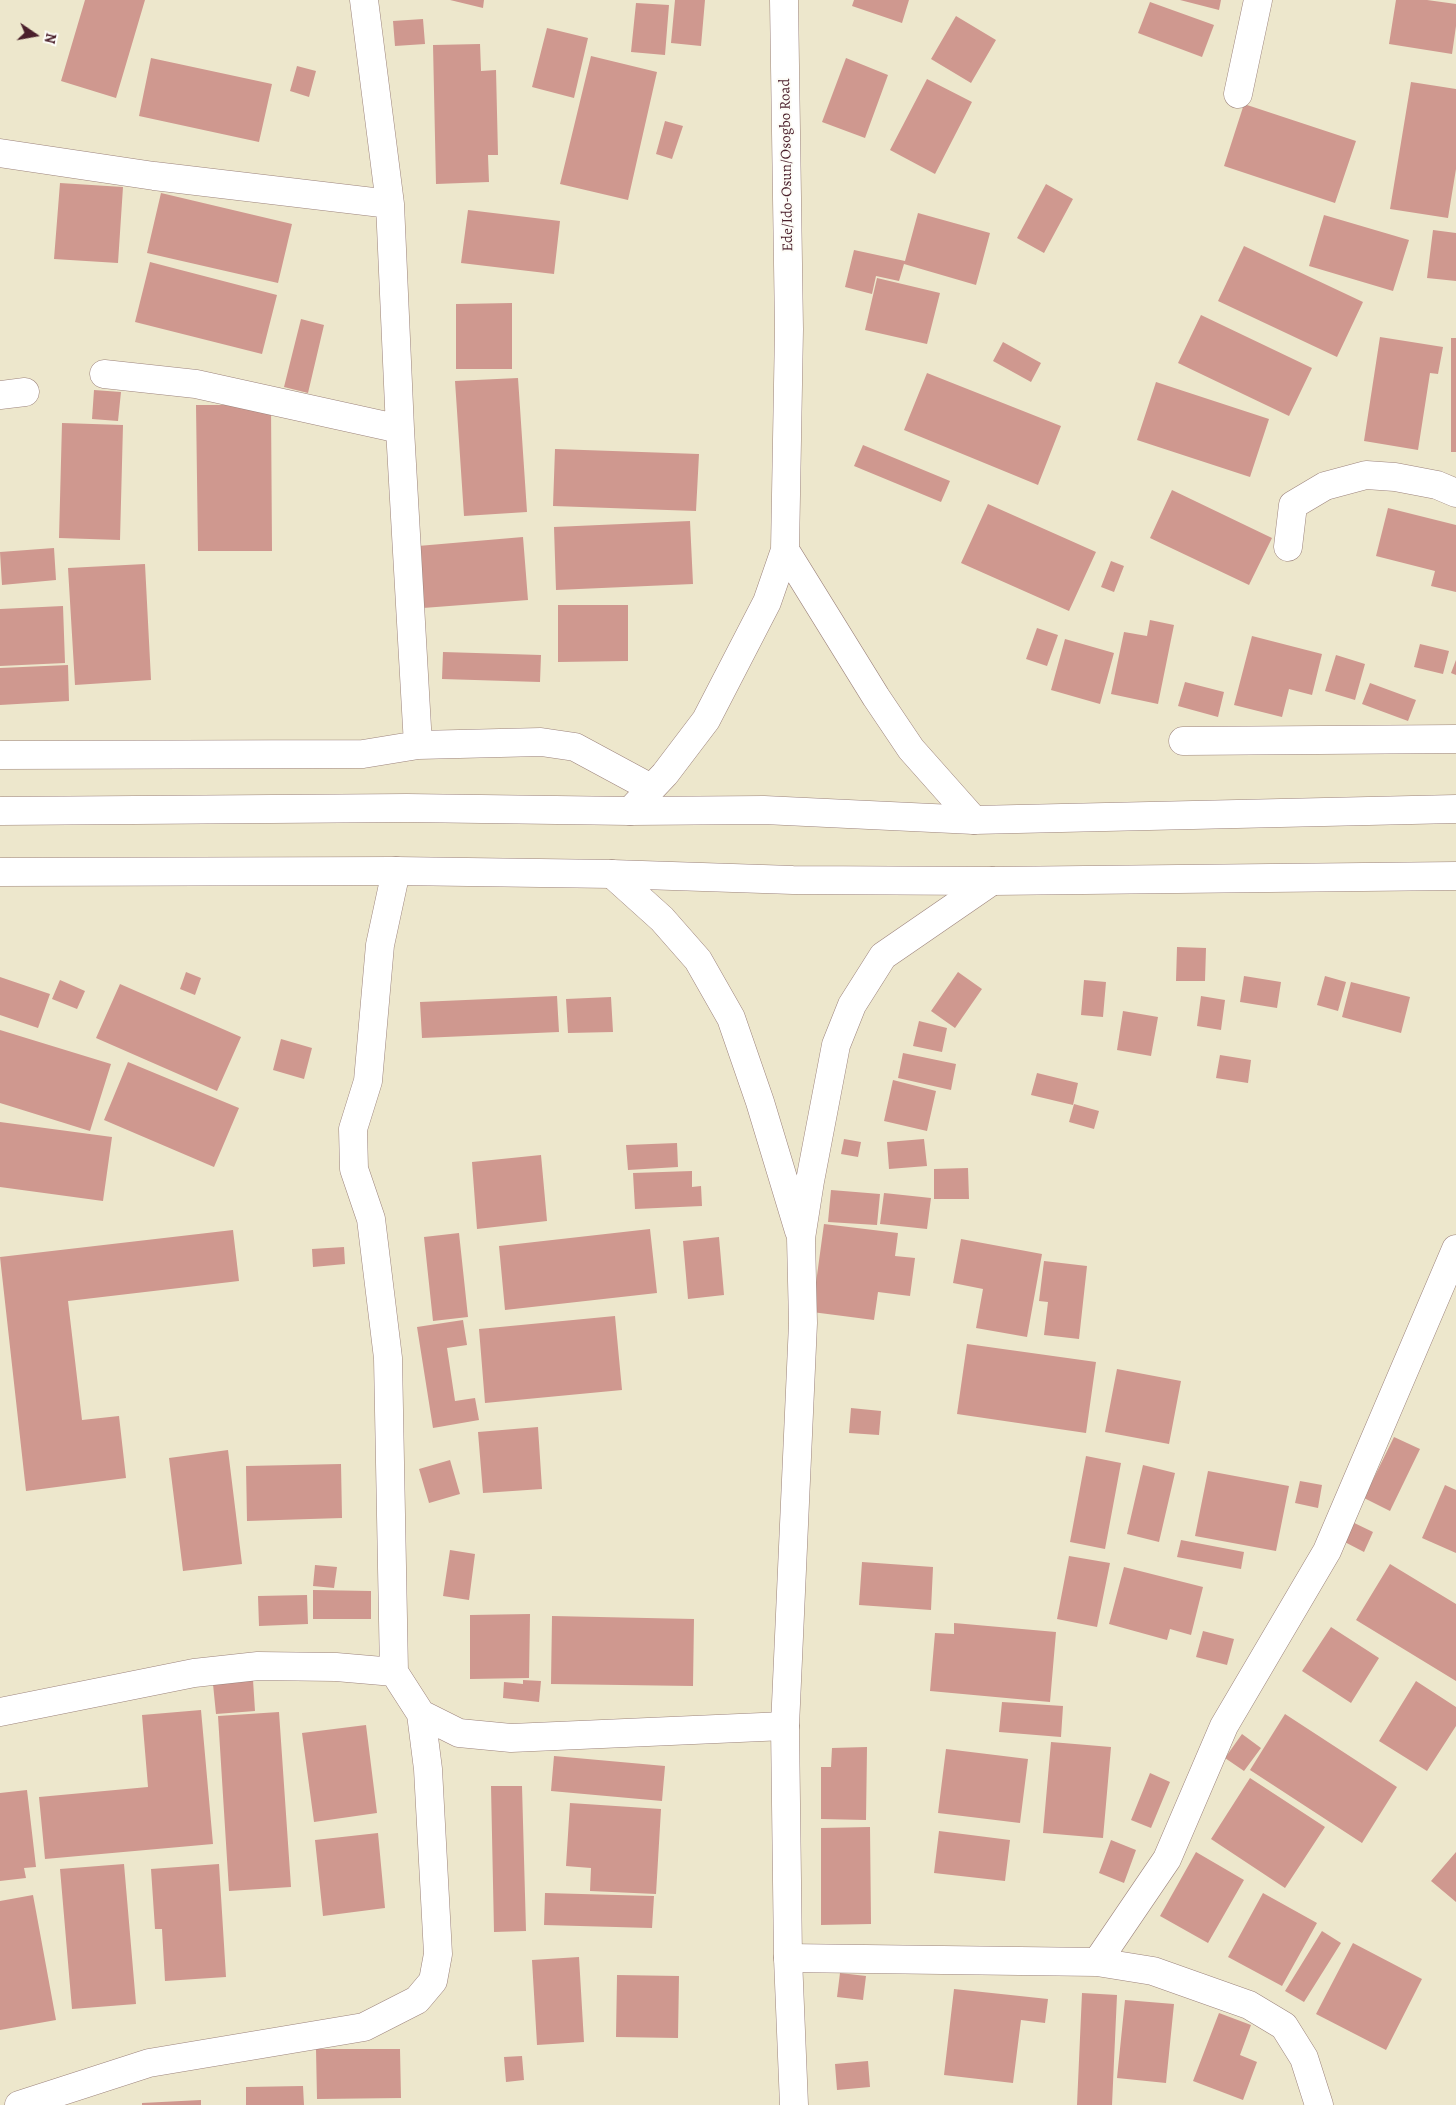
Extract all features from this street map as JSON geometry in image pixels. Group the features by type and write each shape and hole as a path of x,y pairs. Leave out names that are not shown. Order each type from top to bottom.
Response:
{"main road":[{"path":"364,0 390,204 400,429 418,745"},
{"name":"Ede/Ido-Osun/Osogbo Road","path":"784,0 789,329 785,550"},
{"path":"1238,94 1258,0"},
{"path":"0,153 154,176 390,204"},
{"path":"104,374 196,384 400,429"},
{"path":"1288,547 1293,504 1325,486 1366,475 1396,476 1438,486 1456,493"},
{"path":"630,811 665,774 706,720 766,602 785,550"},
{"path":"785,550 876,697 912,749 974,820"},
{"path":"1183,741 1456,739"},
{"path":"0,755 363,754 418,745 541,742 575,746 652,788"},
{"path":"0,811 407,808 630,811 764,810 974,820 1456,809"},
{"path":"0,872 396,871 612,874 793,880 992,882 1456,876"},
{"path":"19,2105 149,2063 364,2027 417,2000 433,1981 438,1954 428,1769 421,1714 394,1672 388,1358 371,1219 354,1170 354,1129 368,1081 380,945 396,871"},
{"path":"612,874 662,919 698,960 730,1018 760,1102 801,1238"},
{"path":"794,2105 788,1958 786,1726 803,1323 801,1238 823,1104 836,1044 852,1005 883,956 992,882"},
{"path":"1097,1962 1167,1859 1224,1726 1327,1551 1456,1249"},
{"path":"2,1706 194,1673 258,1666 336,1667 394,1672"},
{"path":"421,1714 458,1733 511,1738 786,1726"},
{"path":"428,1769 458,1733"},
{"path":"788,1958 1097,1962 1153,1971 1248,2005 1284,2026 1304,2058 1319,2105"}],"building":[{"path":"85,0 145,0 116,98 61,81"},
{"path":"450,0 484,0 483,8"},
{"path":"675,0 705,0 701,46 671,43"},
{"path":"854,0 909,0 902,23 852,6"},
{"path":"1180,0 1221,0 1219,10"},
{"path":"1396,0 1427,0 1456,4 1456,26 1452,54 1389,44"},
{"path":"1150,2 1214,25 1202,57 1138,33"},
{"path":"636,3 669,5 665,55 631,52"},
{"path":"956,16 996,40 971,83 931,59"},
{"path":"423,19 425,44 395,46 393,21"},
{"path":"547,28 588,38 574,98 532,87"},
{"path":"480,44 481,71 496,70 498,155 488,155 489,182 436,184 433,45"},
{"path":"591,56 657,72 628,200 560,184"},
{"path":"151,58 272,84 259,142 139,116"},
{"path":"846,58 888,75 865,138 822,122"},
{"path":"297,66 316,71 309,97 290,91"},
{"path":"927,79 972,102 935,174 890,150"},
{"path":"1411,82 1456,89 1456,169 1448,218 1390,209"},
{"path":"1244,104 1356,141 1335,203 1224,166"},
{"path":"665,121 683,126 672,159 656,154"},
{"path":"60,183 123,187 118,263 54,259"},
{"path":"1046,184 1073,199 1044,253 1017,238"},
{"path":"161,193 292,224 278,283 147,253"},
{"path":"468,210 560,221 554,274 461,263"},
{"path":"918,213 990,233 976,285 904,264 899,281 876,276 872,294 845,287 854,250 905,261"},
{"path":"1324,215 1409,240 1393,291 1309,266"},
{"path":"1433,230 1456,233 1456,281 1427,278"},
{"path":"1244,246 1363,302 1337,357 1218,301"},
{"path":"150,262 277,295 262,354 135,322"},
{"path":"877,278 940,293 927,344 865,330"},
{"path":"512,303 512,369 456,369 456,304"},
{"path":"1201,315 1312,368 1289,416 1178,363"},
{"path":"301,319 324,325 308,393 284,387"},
{"path":"1380,337 1443,347 1438,374 1430,373 1418,450 1364,441"},
{"path":"1451,338 1456,338 1456,452 1451,452"},
{"path":"1003,342 1041,363 1031,382 993,361"},
{"path":"927,373 1061,426 1038,485 904,430"},
{"path":"518,378 527,512 464,516 455,381"},
{"path":"1156,382 1269,419 1250,477 1137,440"},
{"path":"94,390 121,392 118,421 92,419"},
{"path":"196,405 271,405 272,551 198,551"},
{"path":"62,423 123,425 120,540 59,538"},
{"path":"863,445 950,481 941,502 854,466"},
{"path":"555,449 699,454 696,511 553,506"},
{"path":"1172,490 1272,538 1249,585 1150,538"},
{"path":"988,504 1096,552 1069,611 961,563"},
{"path":"1388,508 1456,525 1456,592 1431,586 1435,571 1376,556"},
{"path":"690,521 693,584 556,590 554,527"},
{"path":"523,537 528,600 423,608 418,546"},
{"path":"54,548 56,580 2,585 0,552"},
{"path":"1111,561 1124,566 1114,592 1101,587"},
{"path":"145,564 151,680 75,685 68,568"},
{"path":"558,605 628,605 628,661 558,662"},
{"path":"63,606 65,663 0,666 0,609"},
{"path":"1150,620 1174,625 1158,704 1111,694 1124,632 1147,636"},
{"path":"1037,628 1058,635 1047,666 1026,659"},
{"path":"1252,636 1322,654 1312,695 1289,689 1282,717 1234,705"},
{"path":"1065,639 1114,653 1100,704 1051,690"},
{"path":"1420,644 1449,651 1443,674 1414,667"},
{"path":"443,652 541,655 540,682 442,679"},
{"path":"1336,655 1365,664 1355,700 1325,691"},
{"path":"1456,660 1456,675 1451,673"},
{"path":"68,665 69,701 0,705 0,668"},
{"path":"1185,682 1224,692 1218,717 1178,706"},
{"path":"1370,683 1416,700 1408,721 1362,704"},
{"path":"1177,947 1206,948 1205,981 1176,981"},
{"path":"186,972 201,978 195,995 180,989"},
{"path":"958,972 982,989 955,1028 931,1011"},
{"path":"1244,976 1281,982 1277,1008 1240,1002"},
{"path":"1325,976 1346,982 1338,1011 1317,1005"},
{"path":"0,977 50,994 38,1028 0,1015"},
{"path":"60,980 85,991 77,1009 52,999"},
{"path":"1084,980 1106,982 1103,1017 1081,1015"},
{"path":"1351,982 1410,997 1401,1033 1342,1017"},
{"path":"120,984 241,1037 217,1091 96,1038"},
{"path":"557,996 559,1032 422,1038 420,1002"},
{"path":"1201,996 1225,1000 1221,1030 1197,1026"},
{"path":"611,997 613,1032 568,1033 566,999"},
{"path":"1123,1011 1158,1017 1151,1056 1117,1050"},
{"path":"919,1021 947,1028 942,1052 913,1046"},
{"path":"0,1030 111,1064 90,1131 0,1103"},
{"path":"281,1039 312,1048 304,1079 273,1070"},
{"path":"903,1053 956,1064 951,1090 898,1078"},
{"path":"1220,1055 1251,1060 1248,1083 1216,1078"},
{"path":"128,1062 239,1108 214,1167 104,1120"},
{"path":"1037,1073 1078,1083 1073,1105 1031,1095"},
{"path":"893,1080 936,1091 927,1131 884,1121"},
{"path":"1074,1104 1099,1111 1094,1129 1069,1122"},
{"path":"0,1122 112,1137 103,1201 0,1187"},
{"path":"844,1139 861,1142 858,1157 841,1154"},
{"path":"924,1139 927,1166 889,1169 887,1142"},
{"path":"677,1143 678,1167 628,1170 626,1145"},
{"path":"541,1155 547,1221 477,1229 472,1162"},
{"path":"968,1168 969,1199 934,1199 934,1169"},
{"path":"692,1171 692,1187 701,1186 702,1206 635,1209 633,1173"},
{"path":"831,1190 880,1194 877,1225 828,1222"},
{"path":"884,1193 931,1198 927,1229 880,1224"},
{"path":"824,1224 898,1233 895,1256 915,1258 910,1296 878,1292 874,1320 812,1312"},
{"path":"650,1229 657,1293 505,1310 499,1246"},
{"path":"233,1230 239,1281 68,1301 82,1420 119,1416 126,1478 26,1491 0,1257"},
{"path":"459,1233 468,1317 433,1321 424,1237"},
{"path":"719,1237 724,1295 688,1299 683,1241"},
{"path":"961,1239 1042,1254 1027,1337 976,1328 983,1289 953,1283"},
{"path":"344,1247 345,1264 313,1267 312,1249"},
{"path":"1044,1261 1087,1266 1079,1339 1044,1335 1048,1302 1039,1301"},
{"path":"615,1316 622,1390 485,1403 479,1329"},
{"path":"463,1320 467,1345 447,1348 455,1401 475,1398 479,1420 433,1428 417,1327"},
{"path":"967,1344 1096,1362 1086,1433 957,1414"},
{"path":"1117,1369 1181,1381 1169,1444 1105,1432"},
{"path":"851,1408 881,1411 879,1435 849,1433"},
{"path":"538,1427 542,1489 483,1493 478,1432"},
{"path":"1394,1437 1420,1449 1390,1511 1364,1498"},
{"path":"228,1450 242,1564 183,1571 169,1458"},
{"path":"1086,1456 1121,1463 1105,1549 1070,1542"},
{"path":"450,1460 460,1494 429,1503 419,1469"},
{"path":"341,1464 342,1518 247,1521 246,1466"},
{"path":"1143,1465 1175,1473 1159,1542 1127,1534"},
{"path":"1208,1471 1289,1486 1276,1551 1195,1536"},
{"path":"1300,1481 1322,1485 1318,1508 1295,1503"},
{"path":"1445,1485 1456,1490 1456,1553 1422,1538"},
{"path":"1346,1519 1373,1532 1364,1552 1337,1538"},
{"path":"1181,1540 1244,1552 1241,1569 1177,1557"},
{"path":"450,1550 475,1554 469,1600 443,1596"},
{"path":"1069,1556 1110,1563 1097,1627 1057,1619"},
{"path":"862,1562 933,1567 931,1610 859,1605"},
{"path":"1390,1564 1456,1604 1456,1681 1356,1620"},
{"path":"315,1565 337,1567 334,1588 313,1586"},
{"path":"1124,1567 1203,1587 1191,1635 1170,1629 1167,1640 1109,1624"},
{"path":"313,1590 371,1591 371,1619 313,1619"},
{"path":"307,1595 308,1624 259,1626 258,1596"},
{"path":"530,1614 529,1678 470,1679 470,1615"},
{"path":"552,1616 694,1619 693,1686 551,1684"},
{"path":"954,1623 1056,1632 1050,1702 930,1691 935,1633 954,1634"},
{"path":"1331,1627 1379,1658 1351,1703 1302,1671"},
{"path":"1203,1631 1234,1639 1227,1665 1196,1657"},
{"path":"253,1680 255,1711 216,1714 213,1684"},
{"path":"523,1680 541,1681 539,1702 503,1698 504,1682 523,1684"},
{"path":"1416,1681 1456,1707 1456,1726 1427,1771 1379,1741"},
{"path":"1002,1702 1063,1706 1061,1737 999,1732"},
{"path":"201,1710 213,1844 45,1859 39,1797 148,1787 142,1715"},
{"path":"279,1712 291,1887 229,1891 218,1716"},
{"path":"1285,1714 1397,1787 1362,1843 1250,1770"},
{"path":"366,1725 377,1813 314,1822 302,1733"},
{"path":"1242,1734 1261,1748 1244,1771 1225,1758"},
{"path":"1051,1742 1111,1747 1103,1838 1043,1833"},
{"path":"867,1747 866,1820 821,1819 821,1767 831,1767 832,1748"},
{"path":"946,1749 1028,1759 1020,1823 938,1813"},
{"path":"554,1756 665,1766 662,1801 551,1791"},
{"path":"1150,1773 1170,1782 1151,1828 1131,1820"},
{"path":"1250,1778 1325,1827 1285,1888 1211,1839"},
{"path":"491,1786 522,1786 526,1931 494,1932"},
{"path":"27,1790 36,1867 24,1868 26,1878 0,1881 0,1793"},
{"path":"570,1803 661,1809 656,1894 590,1891 591,1868 566,1866"},
{"path":"870,1827 871,1924 821,1925 821,1828"},
{"path":"939,1831 1010,1840 1005,1881 934,1873"},
{"path":"378,1833 385,1908 323,1916 315,1840"},
{"path":"1111,1840 1136,1850 1124,1883 1099,1873"},
{"path":"1196,1852 1244,1880 1208,1943 1160,1916"},
{"path":"1456,1852 1456,1902 1431,1881"},
{"path":"124,1864 136,2004 72,2009 60,1869"},
{"path":"219,1864 226,1977 165,1981 162,1929 155,1929 151,1869"},
{"path":"545,1893 654,1896 652,1928 544,1925"},
{"path":"1263,1893 1317,1923 1282,1986 1228,1957"},
{"path":"33,1895 56,2020 0,2030 0,1901"},
{"path":"1322,1931 1341,1943 1304,2002 1285,1991"},
{"path":"1353,1943 1422,1979 1386,2050 1316,2014"},
{"path":"579,1957 584,2042 537,2045 532,1960"},
{"path":"840,1973 866,1976 863,2000 837,1997"},
{"path":"617,1975 679,1976 678,2038 616,2037"},
{"path":"954,1989 1048,1999 1045,2023 1021,2020 1013,2083 944,2075"},
{"path":"1082,1993 1117,1995 1112,2105 1077,2105"},
{"path":"1125,2000 1174,2004 1166,2083 1117,2078"},
{"path":"1219,2013 1251,2025 1240,2055 1257,2062 1243,2100 1193,2081"},
{"path":"316,2049 400,2049 401,2098 317,2099"},
{"path":"522,2056 524,2080 506,2082 504,2057"},
{"path":"868,2061 870,2087 837,2090 835,2064"},
{"path":"303,2086 304,2105 246,2105 246,2087"},
{"path":"201,2100 201,2105 142,2105 142,2103"}]}
